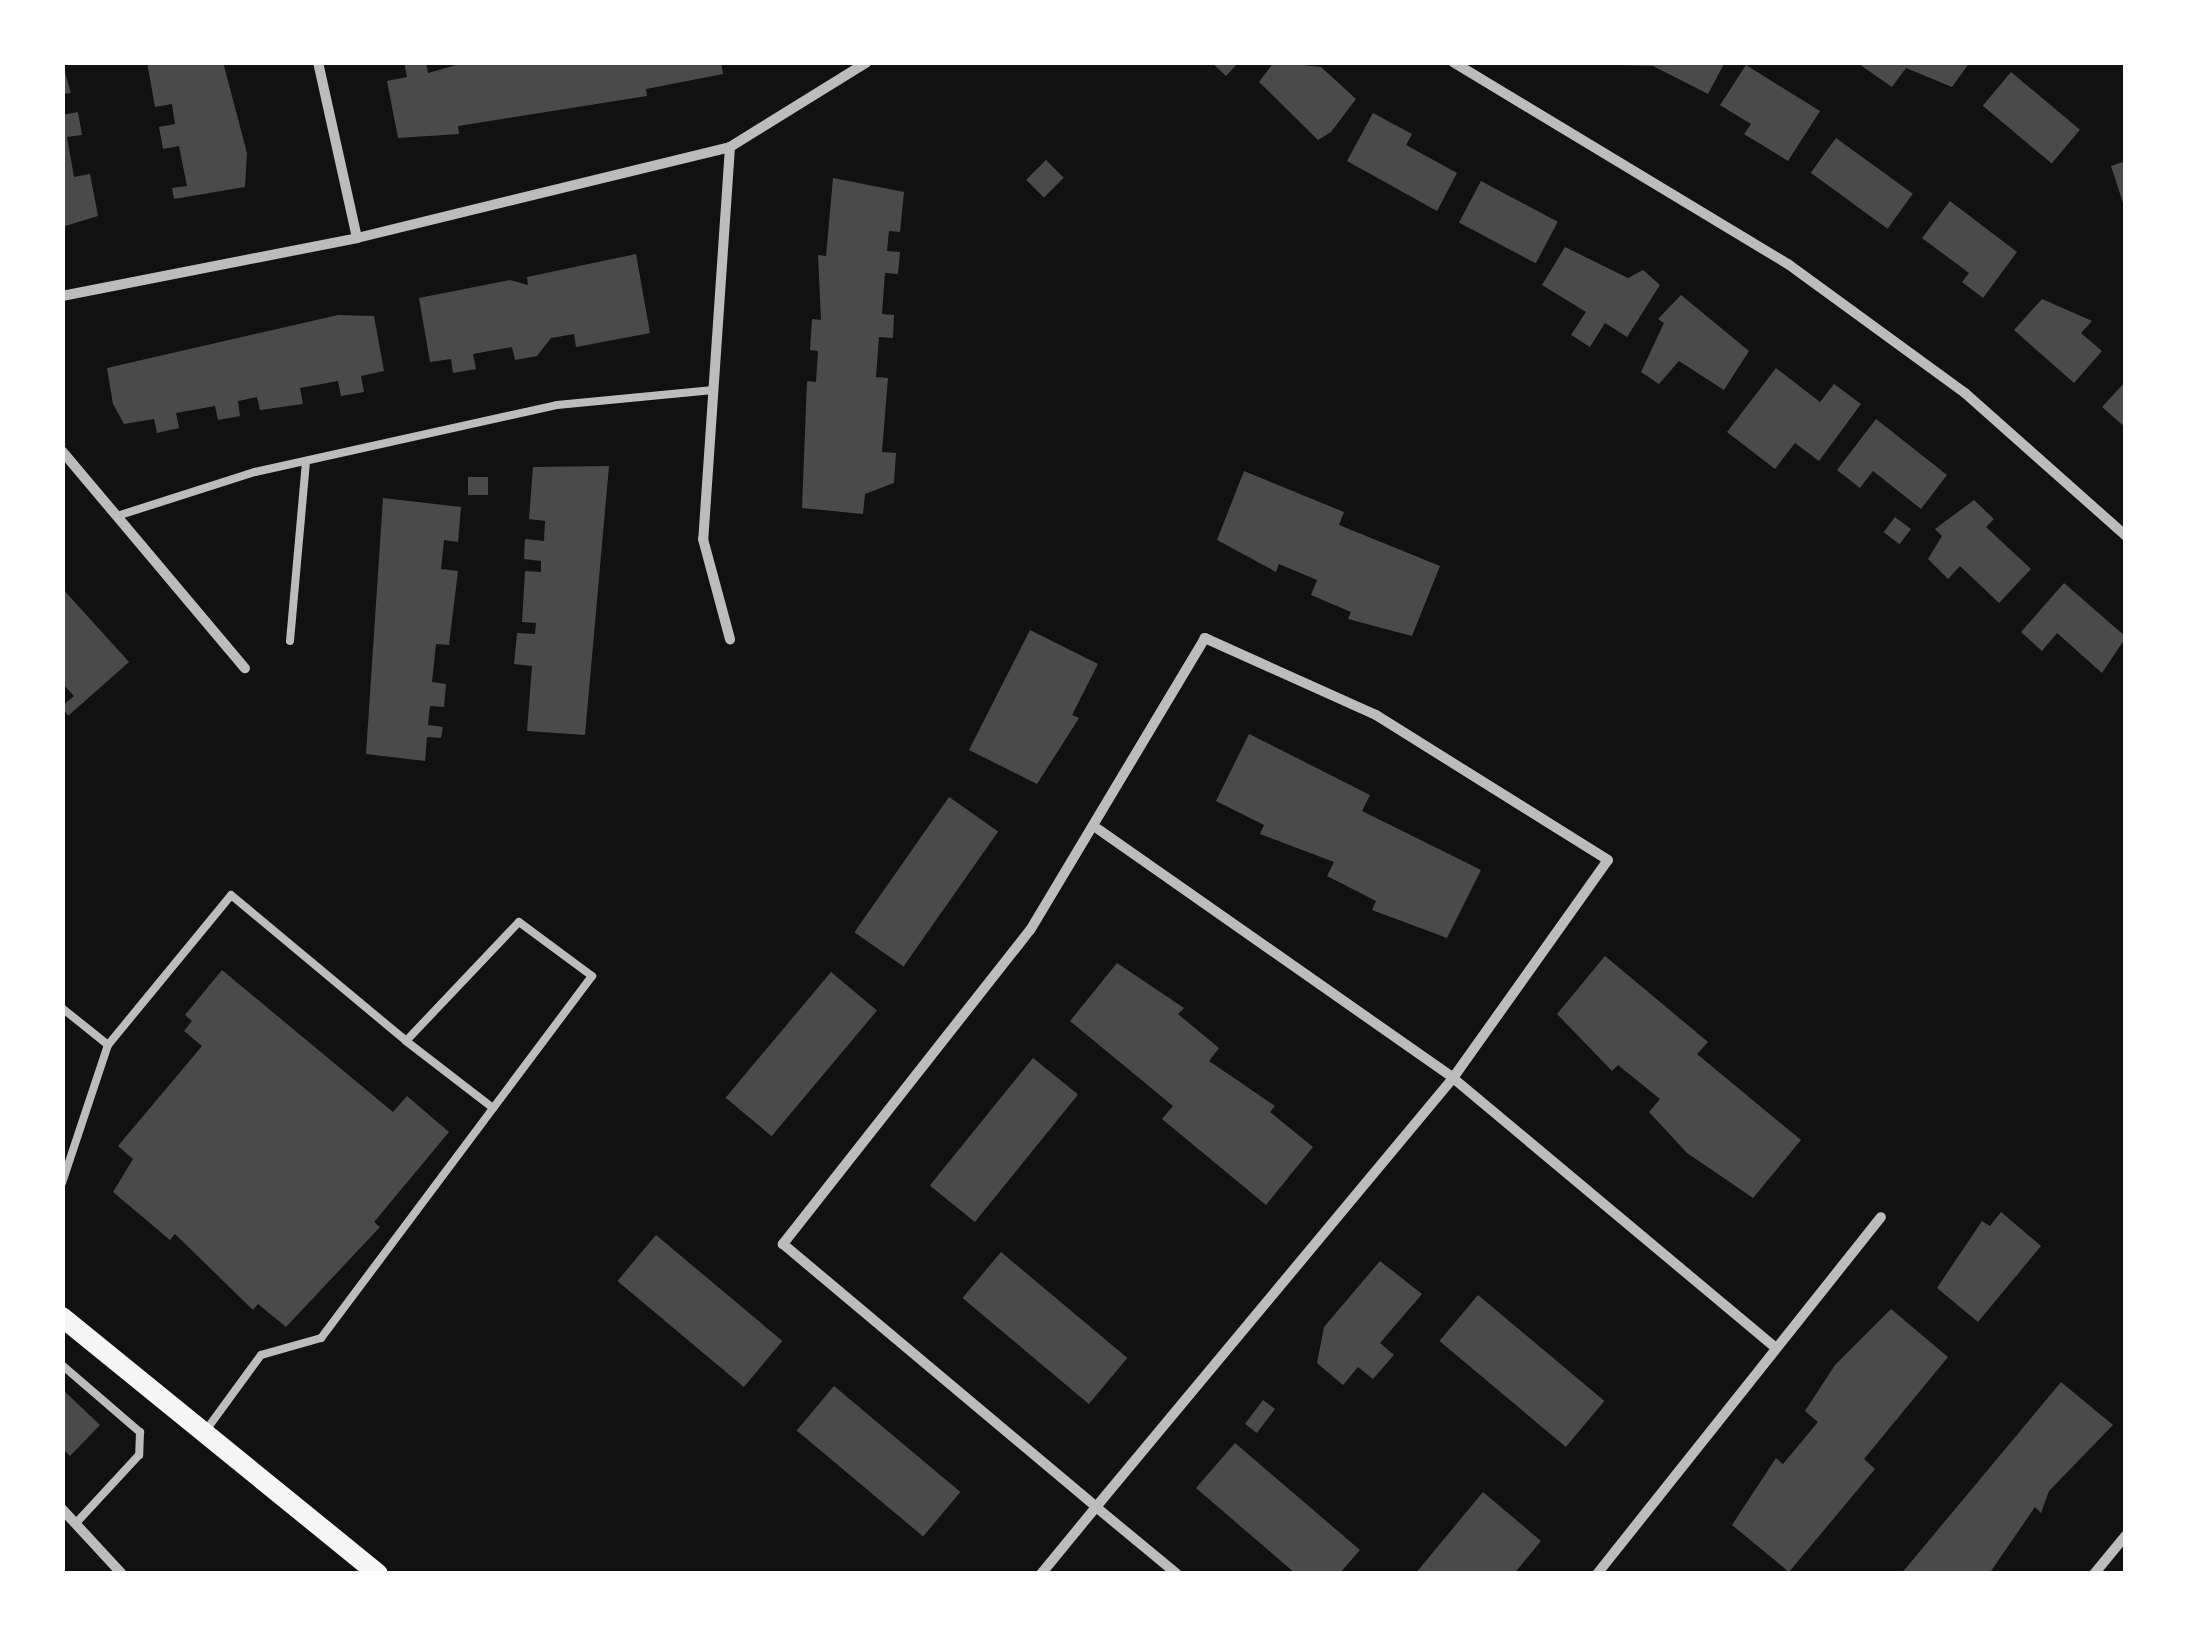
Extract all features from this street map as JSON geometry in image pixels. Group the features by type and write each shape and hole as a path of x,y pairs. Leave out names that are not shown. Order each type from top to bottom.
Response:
{"main road":[{"path":"62,1317 378,1574"}],"street":[{"path":"318,62 357,238"},
{"path":"62,296 357,238 730,147 855,73 866,62"},
{"path":"1453,62 1817,285 1965,393 2126,536"},
{"path":"730,147 703,539 730,638"},
{"path":"62,452 245,668"},
{"path":"1041,1574 1096,1507 1453,1078 1608,860 1376,715 1205,638 1098,829 959,1026 783,1244 1096,1507 1177,1574"},
{"path":"1098,829 1453,1078 1774,1346"},
{"path":"1596,1574 1774,1346 1881,1218"},
{"path":"62,1509 122,1574"},
{"path":"2094,1574 2126,1535"}],"lane":[{"path":"841,62 855,73"},
{"path":"117,516 306,462 557,404 713,390"},
{"path":"290,641 306,462"},
{"path":"62,1182 108,1046 231,894 406,1042 493,1108"},
{"path":"204,1433 260,1355 321,1338 592,976 520,922 406,1042"},
{"path":"62,1008 108,1046"},
{"path":"62,1365 140,1432 139,1454 76,1523"}],"building":[{"path":"62,62 71,93 62,94"},
{"path":"147,62 223,62 247,153 245,187 174,199 172,188 187,186 179,146 163,149 159,127 175,124 172,104 155,107"},
{"path":"404,62 426,62 428,73 467,62 721,62 723,74 646,89 647,96 458,126 459,134 398,138 387,81 407,77"},
{"path":"1211,62 1239,62 1226,76"},
{"path":"1274,62 1321,67 1356,99 1331,132 1318,140 1259,82"},
{"path":"1725,62 1708,94 1653,66 1620,65"},
{"path":"1856,62 1970,62 1952,87 1906,68 1892,87"},
{"path":"1746,65 1820,111 1788,161 1744,134 1751,124 1720,105"},
{"path":"2011,72 2080,130 2052,164 1983,106"},
{"path":"78,112 82,135 67,137 74,177 90,174 98,216 62,227 62,115"},
{"path":"1373,113 1412,134 1406,145 1457,173 1437,211 1347,161"},
{"path":"1836,138 1913,194 1888,229 1811,173"},
{"path":"1046,160 1064,178 1044,197 1026,180"},
{"path":"2126,161 2126,209 2125,209 2111,166"},
{"path":"833,178 904,192 900,232 889,231 887,251 900,252 898,274 885,273 882,314 894,315 893,338 879,337 876,377 888,378 882,452 896,453 894,483 865,494 863,514 802,508 807,381 816,382 818,351 810,350 812,319 821,320 818,255 826,256"},
{"path":"1481,181 1558,222 1536,263 1459,222"},
{"path":"1950,201 2017,252 1983,298 1962,282 1969,273 1922,238"},
{"path":"1565,247 1628,278 1643,270 1660,285 1627,337 1605,323 1590,347 1571,335 1586,312 1542,285"},
{"path":"636,254 650,333 576,347 574,334 551,338 537,356 515,360 512,347 473,354 476,369 453,373 451,359 430,362 419,298 510,280 528,285 527,277"},
{"path":"1681,295 1749,351 1724,390 1679,361 1659,384 1641,372 1664,323 1658,319"},
{"path":"2042,299 2092,321 2081,333 2102,351 2074,383 2014,330"},
{"path":"338,315 374,316 384,371 361,376 364,392 341,396 338,381 300,388 303,404 260,410 257,397 238,401 240,416 218,420 215,406 176,413 179,428 157,433 154,419 124,424 113,404 107,368"},
{"path":"1776,368 1820,402 1834,384 1861,404 1819,461 1795,443 1775,469 1727,432"},
{"path":"2126,381 2126,428 2102,407"},
{"path":"1876,419 1947,475 1921,509 1873,471 1860,488 1837,470"},
{"path":"609,466 585,735 527,731 532,666 514,664 517,633 535,634 536,623 522,622 525,571 541,572 541,561 524,559 525,539 544,541 545,521 529,519 533,467"},
{"path":"1244,471 1344,512 1339,525 1440,566 1412,636 1348,619 1351,612 1311,595 1317,580 1279,564 1276,572 1217,540"},
{"path":"468,477 488,477 488,495 468,495"},
{"path":"383,498 461,507 458,542 444,540 441,569 458,571 449,645 436,644 432,682 446,684 444,707 430,706 428,725 443,727 441,738 427,737 425,761 366,754"},
{"path":"1974,500 1994,519 1986,527 2031,569 1999,603 1960,566 1948,579 1928,559 1942,536 1935,529"},
{"path":"1895,517 1911,529 1900,544 1884,532"},
{"path":"2064,583 2126,637 2102,673 2057,633 2042,651 2021,632"},
{"path":"62,588 129,662 68,716 62,706 74,696 62,683"},
{"path":"1030,630 1098,664 1072,715 1079,718 1037,784 969,750"},
{"path":"1249,734 1370,795 1362,811 1481,870 1447,938 1372,910 1376,901 1327,876 1334,862 1260,834 1264,825 1216,801"},
{"path":"949,797 998,831 904,967 854,932"},
{"path":"1605,956 1708,1042 1697,1054 1801,1140 1753,1198 1687,1153 1649,1112 1660,1099 1618,1065 1612,1071 1557,1014"},
{"path":"1117,963 1184,1008 1178,1014 1219,1048 1209,1061 1275,1106 1270,1112 1313,1147 1266,1205 1162,1119 1173,1106 1070,1021"},
{"path":"222,970 393,1112 407,1096 449,1132 374,1222 380,1227 286,1327 258,1304 253,1310 175,1234 170,1240 113,1192 133,1159 118,1146 202,1046 184,1031 192,1021 185,1015"},
{"path":"831,972 877,1011 772,1136 726,1098"},
{"path":"1033,1058 1078,1095 975,1222 930,1185"},
{"path":"2001,1212 2041,1246 1978,1322 1937,1288 1982,1221 1990,1226"},
{"path":"656,1235 782,1341 744,1387 617,1281"},
{"path":"1001,1252 1127,1358 1089,1404 962,1298"},
{"path":"1380,1261 1422,1294 1380,1343 1394,1355 1373,1379 1358,1367 1343,1385 1317,1363 1324,1327"},
{"path":"1478,1295 1604,1401 1566,1447 1439,1341"},
{"path":"1891,1309 1948,1357 1864,1459 1875,1469 1789,1572 1732,1525 1776,1458 1783,1464 1818,1422 1805,1411 1835,1365"},
{"path":"2061,1382 2113,1425 2049,1491 2041,1513 2035,1507 1989,1574 1901,1574"},
{"path":"834,1386 960,1492 923,1536 797,1430"},
{"path":"62,1389 100,1425 70,1456 62,1448"},
{"path":"1263,1400 1275,1409 1257,1433 1245,1424"},
{"path":"1235,1443 1360,1550 1339,1574 1296,1574 1196,1488"},
{"path":"1483,1492 1541,1541 1514,1574 1415,1574"}]}
